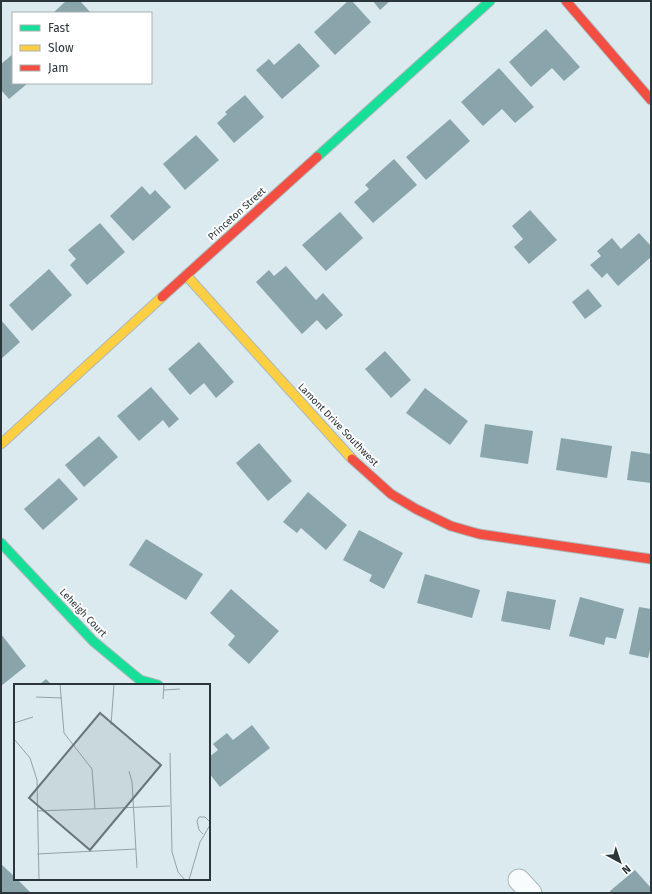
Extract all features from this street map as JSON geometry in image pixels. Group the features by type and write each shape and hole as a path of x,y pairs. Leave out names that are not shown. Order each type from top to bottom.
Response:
{"street":[{"name":"Princeton Street","path":"1,444 490,1"},
{"path":"566,1 651,100"},
{"name":"Lamont Drive Southwest","path":"186,275 355,462 391,494 416,510 451,526 478,534 651,559"},
{"name":"Leheigh Court","path":"1,543 94,641 140,680 154,684"}],"building":[{"path":"66,1 80,1 90,12 54,12"},
{"path":"348,1 352,1 371,22 335,55 314,32"},
{"path":"373,1 390,1 380,10"},
{"path":"546,29 580,67 564,81 552,68 531,87 509,62"},
{"path":"299,43 320,66 282,99 256,70 269,59 274,65"},
{"path":"12,55 12,84 27,84 9,99 1,90 1,64"},
{"path":"499,68 534,107 515,123 502,109 483,126 461,102"},
{"path":"245,95 264,117 234,143 217,123 227,114 225,112"},
{"path":"450,119 470,141 426,180 406,157"},
{"path":"196,135 219,160 185,190 163,164"},
{"path":"394,159 417,185 373,223 354,202 369,189 365,185"},
{"path":"142,186 150,195 155,190 171,207 133,241 110,216"},
{"path":"530,210 557,240 529,264 514,247 523,239 512,226"},
{"path":"340,212 363,238 326,271 302,245"},
{"path":"100,223 125,252 87,285 70,265 76,259 68,250"},
{"path":"639,233 651,246 651,257 618,286 607,273 602,278 590,265 601,256 597,251 612,238 621,249"},
{"path":"286,266 316,300 323,293 343,315 326,330 317,320 302,334 256,282 269,270 274,276"},
{"path":"49,269 72,295 32,331 9,305"},
{"path":"588,289 602,306 585,319 572,302"},
{"path":"1,320 20,342 1,359"},
{"path":"199,342 234,382 216,398 204,383 190,395 168,369"},
{"path":"385,351 411,380 391,398 365,369"},
{"path":"151,387 179,419 169,428 163,420 139,441 117,416"},
{"path":"425,388 468,421 450,445 406,413"},
{"path":"485,424 533,431 528,464 480,457"},
{"path":"99,436 118,457 84,487 65,465"},
{"path":"561,438 612,446 607,478 556,470"},
{"path":"259,443 292,481 268,501 236,463"},
{"path":"631,451 651,454 651,483 627,480"},
{"path":"59,478 78,499 43,530 24,509"},
{"path":"308,492 347,525 326,550 301,528 297,533 283,522"},
{"path":"359,530 403,553 384,589 369,581 372,575 343,560"},
{"path":"146,539 203,574 186,600 129,565"},
{"path":"425,574 480,590 472,618 417,603"},
{"path":"231,589 279,631 249,664 228,645 235,636 210,613"},
{"path":"507,591 556,600 550,630 501,621"},
{"path":"580,597 624,609 616,639 606,637 604,645 569,636"},
{"path":"639,607 651,609 651,646 648,658 629,654"},
{"path":"1,634 26,666 1,686"},
{"path":"46,679 51,684 40,684"},
{"path":"252,725 270,748 220,787 210,774 210,756 218,750 213,744 227,733 233,740"},
{"path":"1,864 14,876 14,880 18,880 30,892 29,893 1,893"},
{"path":"635,870 651,888 651,893 611,893 610,891"}],"traffic: fast":[{"path":"317,157 490,1"},
{"path":"1,543 93,641 140,680 154,684"}],"traffic: slow":[{"path":"186,275 352,459"},
{"path":"1,444 162,297"}],"traffic: jam":[{"path":"566,1 651,100"},
{"path":"162,297 317,157"},
{"path":"352,459 391,494 416,509 451,526 479,534 651,559"}]}
